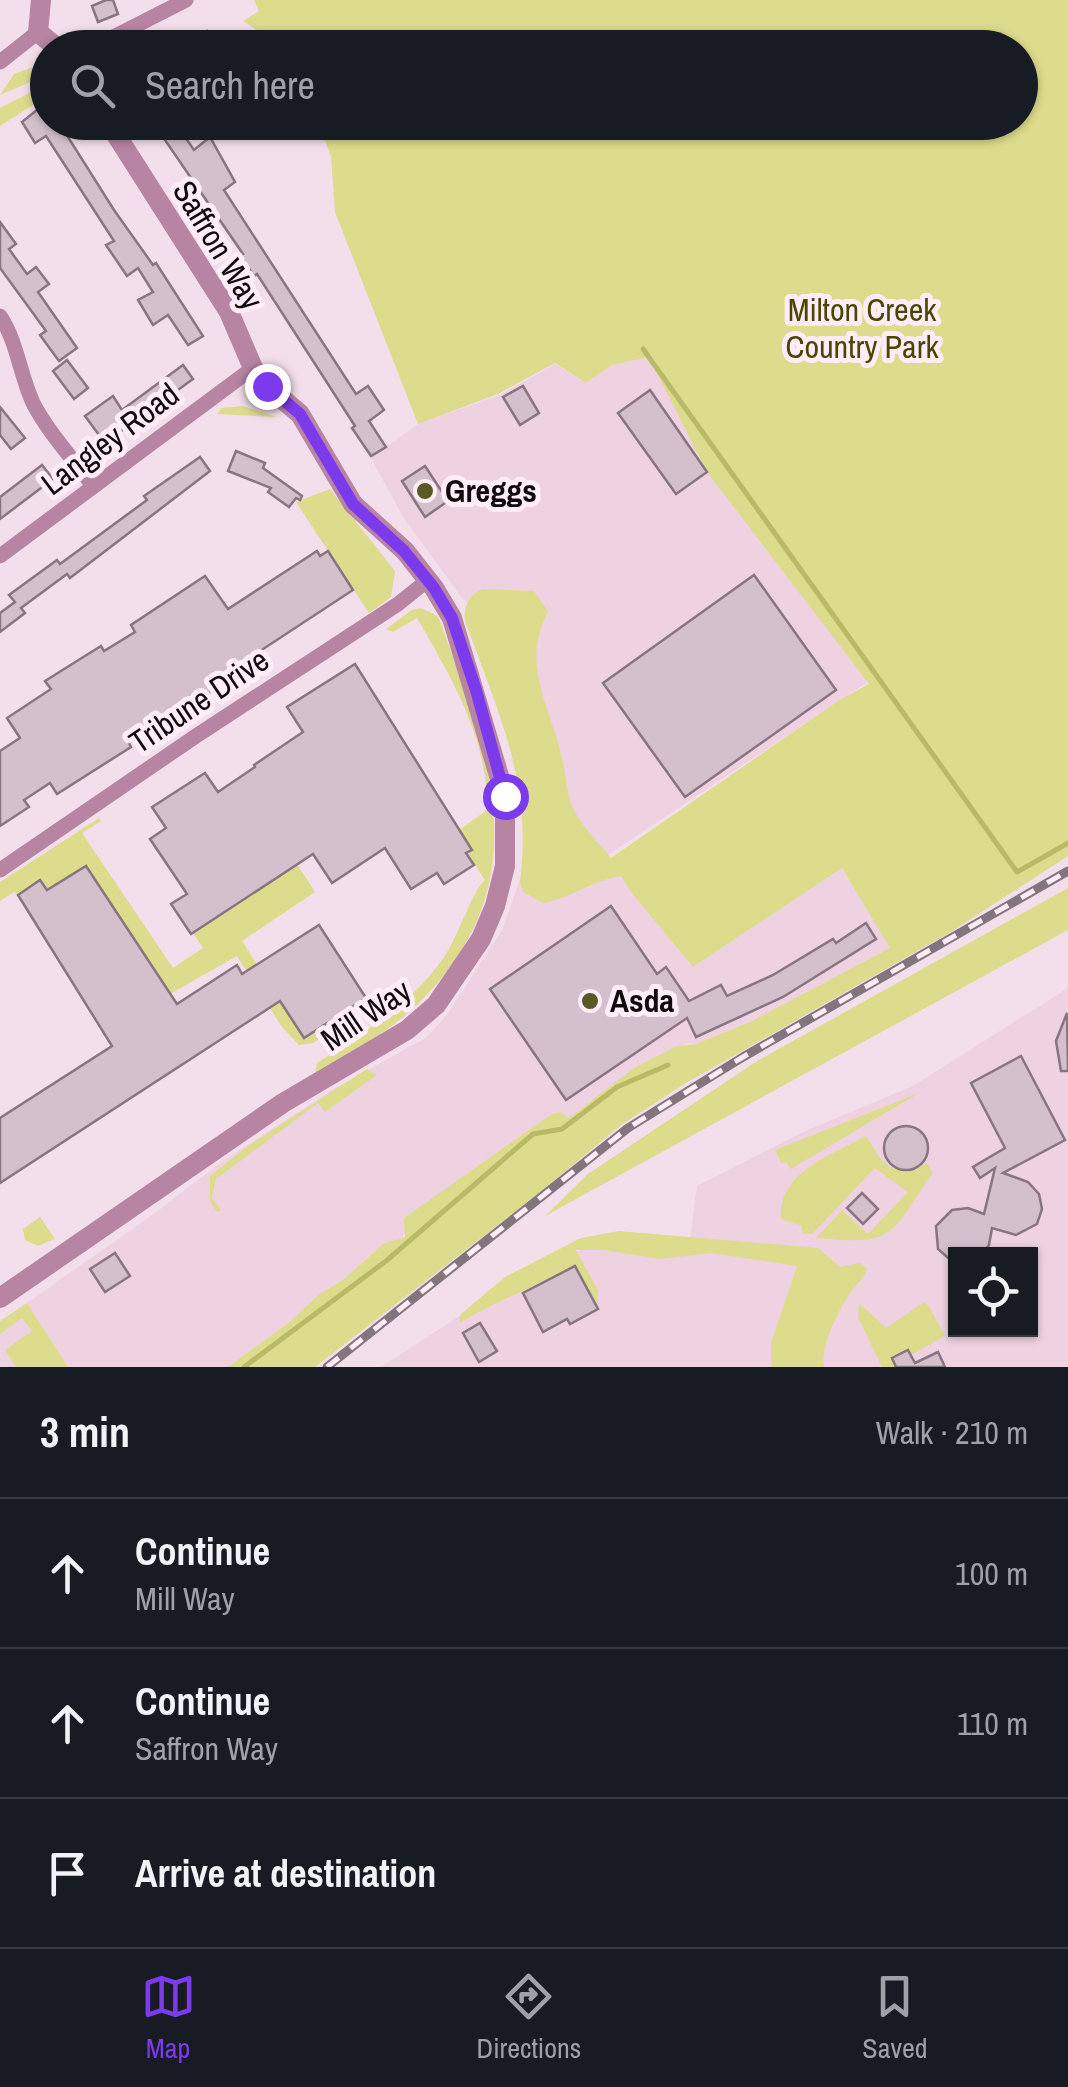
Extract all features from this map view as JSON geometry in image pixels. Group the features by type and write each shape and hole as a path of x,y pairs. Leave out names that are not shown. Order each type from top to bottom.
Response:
{"street":[{"path":"38,30 41,0"},
{"path":"127,30 186,0"},
{"path":"0,62 30,38"},
{"name":"Saffron Way","path":"119,140 229,312 252,368 300,414 353,504 404,551 428,580"},
{"path":"0,316 8,327 36,408 93,486"},
{"name":"Langley Road","path":"0,556 252,368"},
{"name":"Tribune Drive","path":"0,870 398,604 428,580"},
{"name":"Mill Way","path":"0,1298 283,1104 407,1030 436,1004 481,939 505,866 505,796 452,618 428,580"}],"shaded area":[{"path":"649,357 869,681 593,865 538,814 485,618 462,598 403,517 371,458 418,424 500,395 555,364 586,383 612,365"},
{"path":"842,868 891,948 752,1021 696,1044 688,1043 634,1068 569,1119 550,1115 405,1218 402,1238 375,1251 228,1367 68,1367 27,1303 221,1162 332,1090 426,1038 447,1015 502,930 522,874 621,876 693,967"},
{"path":"1068,988 1068,1367 381,1367 531,1269 583,1249 689,1246 697,1186 805,1131 913,1086"},
{"path":"27,1309 64,1367 0,1367 0,1327"}],"green space":[{"name":"Milton Creek Country Park","path":"254,0 1068,0 1068,856 949,933 686,1083 621,1125 315,1367 228,1367 292,1320 318,1295 343,1280 383,1244 405,1237 404,1218 550,1115 560,1112 569,1118 634,1068 677,1046 696,1044 752,1021 890,948 842,868 693,967 621,876 543,903 523,892 522,812 517,780 500,717 465,621 468,602 477,592 534,591 548,611 537,649 540,683 573,808 611,858 841,699 869,684 707,472 649,357 612,365 586,383 555,363 498,394 418,424 335,212 331,156 325,140 1038,140 1038,30 257,30 243,21 259,11"},
{"path":"30,68 30,82 0,95 14,74"},
{"path":"30,93 30,107 0,126 0,108"},
{"path":"243,406 276,417 217,414 222,408"},
{"path":"330,489 395,571 391,597 369,613 296,502"},
{"path":"421,608 438,616 474,717 494,815 493,863 481,909 458,956 421,1001 384,1032 315,1076 317,1063 388,1015 433,971 451,946 485,880 467,853 471,849 459,830 487,810 482,759 466,710 417,618 393,632 386,629"},
{"path":"99,818 101,821 82,833 173,968 203,948 193,933 297,864 315,892 242,941 304,1037 366,998 371,1005 313,1043 299,1045 282,1027 237,956 170,994 47,891 40,880 18,895 14,892 0,901 0,882"},
{"path":"1068,888 1068,930 545,1216 588,1174 757,1061"},
{"path":"367,1069 377,1075 325,1112 318,1103 216,1179 212,1198 221,1210 217,1212 210,1201 210,1176 248,1146"},
{"path":"919,1093 791,1169 786,1162 782,1164 775,1150"},
{"path":"866,1136 890,1167 905,1171 927,1163 933,1173 898,1223 888,1232 862,1240 816,1238 842,1210 868,1234 908,1192 875,1168 812,1234 802,1233 802,1226 781,1219 782,1203 797,1177"},
{"path":"40,1217 55,1239 38,1246 25,1240 23,1229"},
{"path":"619,1231 818,1248 840,1267 860,1263 867,1269 835,1321 827,1340 824,1367 771,1367 771,1343 797,1266 711,1253 660,1259 576,1250 598,1290 598,1309 575,1266 459,1323 461,1314 505,1277 581,1238"},
{"path":"924,1302 945,1336 911,1355 908,1350 892,1358 896,1367 882,1367 858,1317 859,1303 886,1328"},
{"path":"27,1303 68,1367 16,1367 5,1350 32,1331 22,1318 0,1334 0,1321"}],"building":[{"path":"113,0 118,14 98,22 92,6"},
{"path":"30,116 30,135 22,122"},
{"path":"49,140 70,140 203,336 188,345 168,315 153,325 138,300 153,292 138,268 127,276 106,245 114,241"},
{"path":"165,140 187,140 194,150 212,140 235,182 224,190 356,394 368,386 384,410 369,421 386,447 371,456 257,274 254,276 240,256 243,254"},
{"path":"0,222 16,244 9,249 27,274 36,267 49,284 38,292 77,348 59,361 40,335 46,331 0,268"},
{"path":"67,360 88,388 74,399 53,371"},
{"path":"183,365 193,379 105,443 85,416 113,396 122,410"},
{"path":"523,386 539,413 520,425 503,397"},
{"path":"650,390 707,472 676,494 618,413"},
{"path":"0,407 25,438 11,449 0,435"},
{"path":"236,451 265,463 263,468 302,496 300,500 296,498 289,507 268,492 271,488 228,471"},
{"path":"200,457 210,471 70,578 67,574 21,608 25,613 0,632 0,613 15,602 9,595 57,560 60,564 147,500 144,496"},
{"path":"42,465 53,479 0,519 0,497"},
{"name":"Greggs","path":"425,466 448,501 425,517 402,481"},
{"path":"317,551 320,556 328,551 353,590 257,653 262,661 172,715 129,743 131,747 57,794 50,783 24,800 29,807 0,826 0,751 20,738 7,718 51,689 45,681 101,646 104,651 135,632 131,625 205,576 228,609"},
{"path":"754,575 836,690 685,797 603,683"},
{"path":"355,664 472,850 466,853 474,865 444,884 437,873 411,889 385,848 332,883 313,854 191,934 171,904 187,894 150,839 166,828 152,807 205,773 218,792 255,767 303,732 287,707"},
{"path":"86,866 177,1004 237,965 242,974 319,925 366,998 304,1038 280,1001 0,1183 0,1118 112,1046 18,895 40,880 47,890"},
{"name":"Asda","path":"611,906 657,974 666,967 689,1001 721,985 727,996 773,975 833,939 836,943 866,923 876,939 783,997 696,1037 687,1018 566,1100 490,989"},
{"path":"1067,1013 1068,1071 1061,1071 1056,1041"},
{"path":"1021,1056 1065,1140 1003,1173 1028,1182 1039,1194 1042,1209 1037,1224 1016,1235 992,1228 988,1247 948,1247 948,1258 938,1249 936,1226 952,1210 968,1208 984,1214 995,1168 980,1178 973,1167 1005,1148 971,1083"},
{"path":"906,1126 921,1133 928,1148 921,1163 906,1170 891,1163 884,1148 891,1133"},
{"path":"862,1193 878,1209 863,1224 847,1208"},
{"path":"115,1253 130,1276 105,1292 90,1269"},
{"path":"575,1266 598,1309 570,1324 567,1319 543,1332 523,1293"},
{"path":"480,1323 497,1351 479,1362 463,1333"},
{"path":"908,1350 915,1363 938,1352 945,1367 896,1367 892,1358"}],"waterway":[{"path":"643,349 1017,872 1068,843"},
{"path":"244,1367 386,1261 533,1134 562,1129 617,1087 668,1065"}],"railway":[{"path":"327,1367 628,1128 743,1057 1068,871"}],"place":[{"name":"Greggs","path":"425,491"},
{"name":"Asda","path":"590,1001"}],"route":[{"path":"267,386 300,414 353,504 404,551 452,618 505,796"}]}
